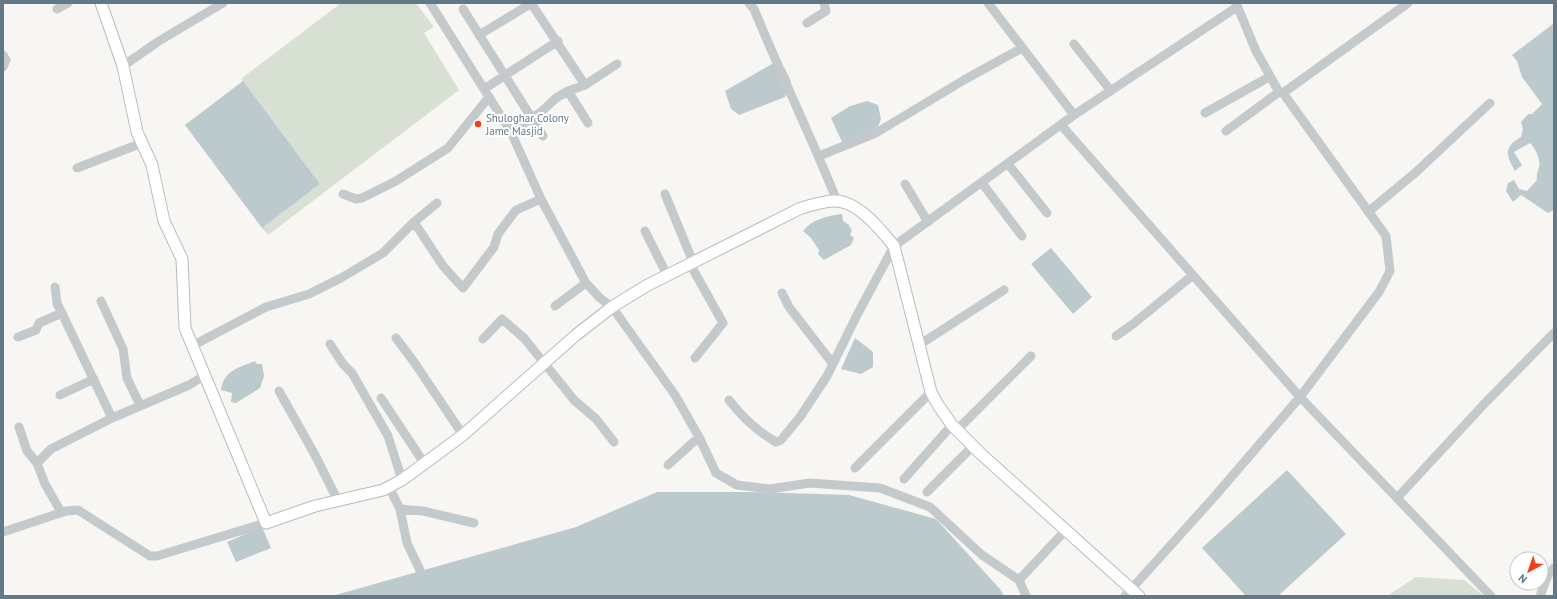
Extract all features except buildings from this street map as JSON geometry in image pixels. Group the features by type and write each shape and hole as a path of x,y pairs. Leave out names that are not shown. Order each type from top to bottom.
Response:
{"main road":[{"path":"101,3 123,66 137,132 152,165 164,221 182,259 184,328 266,523 315,506 389,487 402,480 463,435 576,335 612,307 667,275 801,208 837,201 857,209 880,228 894,246 930,392 955,428 1132,594"}],"street":[{"path":"57,9 68,3"},
{"path":"123,66 159,41 223,3"},
{"path":"442,3 432,6 511,132 541,199 586,283 600,298 612,307 675,395 699,437 716,473 737,485 770,489 810,483 880,488 930,507 982,555 1019,580 1026,596"},
{"path":"479,34 531,3 558,41 585,85"},
{"path":"807,22 826,11 824,3"},
{"path":"988,3 1074,116"},
{"path":"1226,131 1408,3"},
{"path":"754,5 775,60 819,156 837,201"},
{"path":"729,400 740,415 752,426 776,442 781,440 800,417 827,376 894,246 1074,116 1236,5 1269,77 1386,236 1390,271 1379,292 1300,397 1132,594"},
{"path":"463,9 543,136"},
{"path":"343,194 356,198 362,198 396,181 448,148 487,93 504,76 558,41"},
{"path":"1074,44 1111,91"},
{"path":"819,156 876,133 964,80 1022,48"},
{"path":"3,55 6,60 3,67"},
{"path":"511,132 541,112 556,98 568,91 585,85 617,64"},
{"path":"1205,113 1269,77"},
{"path":"568,91 588,123"},
{"path":"1368,212 1415,173 1490,103"},
{"path":"1062,126 1300,397 1491,596"},
{"path":"77,168 142,143"},
{"path":"1008,164 1047,213"},
{"path":"982,183 1022,236"},
{"path":"905,184 928,222"},
{"path":"665,194 692,263 723,323 695,358"},
{"path":"414,222 443,266 463,288 494,247 498,234 516,210 541,199"},
{"path":"192,346 266,307 310,294 383,254 414,222 437,203"},
{"path":"645,231 667,275"},
{"path":"1116,336 1193,275"},
{"path":"555,306 586,283"},
{"path":"55,287 57,303 112,418"},
{"path":"919,345 1004,290"},
{"path":"782,293 789,307 833,364"},
{"path":"101,301 123,349 127,378 140,405"},
{"path":"18,337 36,330 39,323 62,313"},
{"path":"483,339 502,319 524,338 574,400 596,419 614,442"},
{"path":"1398,498 1486,402 1554,333"},
{"path":"396,338 463,435"},
{"path":"330,344 343,364 352,372 388,436 402,480"},
{"path":"904,479 1031,356"},
{"path":"37,463 51,449 140,405 189,386 204,376"},
{"path":"60,395 94,379"},
{"path":"279,391 315,455 338,501"},
{"path":"856,468 930,392"},
{"path":"381,398 424,463"},
{"path":"19,428 27,451 37,463 45,484 61,512"},
{"path":"668,465 699,437"},
{"path":"927,492 973,446"},
{"path":"389,487 400,509 407,542 420,570"},
{"path":"400,509 423,510 474,523"},
{"path":"3,532 61,512 78,510 150,556 157,556 266,523"},
{"path":"1019,580 1065,531"},
{"path":"1540,596 1548,576 1554,568"}],"shaded area":[{"path":"341,3 416,3 434,27 424,33 459,90 268,235 262,228 320,184 241,79"},
{"path":"1553,24 1554,210 1548,213 1521,195 1513,202 1506,191 1508,183 1514,180 1519,189 1527,191 1537,180 1539,161 1534,148 1530,143 1514,152 1522,165 1515,171 1508,156 1508,152 1511,144 1521,137 1523,129 1521,122 1528,114 1532,114 1542,104 1522,77 1517,61 1512,55"},
{"path":"772,64 784,67 791,81 785,97 739,115 731,109 725,91"},
{"path":"243,81 320,184 262,228 185,125"},
{"path":"867,101 878,105 881,119 878,127 843,144 831,118 850,106"},
{"path":"842,214 843,221 849,225 852,231 850,235 854,238 851,245 824,260 818,254 819,250 811,238 803,231 816,221 826,217"},
{"path":"1051,248 1092,297 1073,314 1031,264"},
{"path":"855,338 873,352 873,367 861,374 841,369"},
{"path":"255,361 257,364 262,364 264,376 260,388 236,403 231,402 232,393 221,390 225,378 238,368"},
{"path":"1287,470 1346,534 1278,596 1246,596 1202,548"},
{"path":"657,492 750,492 849,495 936,519 1000,589 1004,596 332,596 576,527"},
{"path":"262,527 271,548 236,562 227,542"},
{"path":"1416,577 1464,580 1484,596 1387,596"}],"place":[{"name":"Shuloghar Colony Jame Masjid","path":"478,124"}]}
